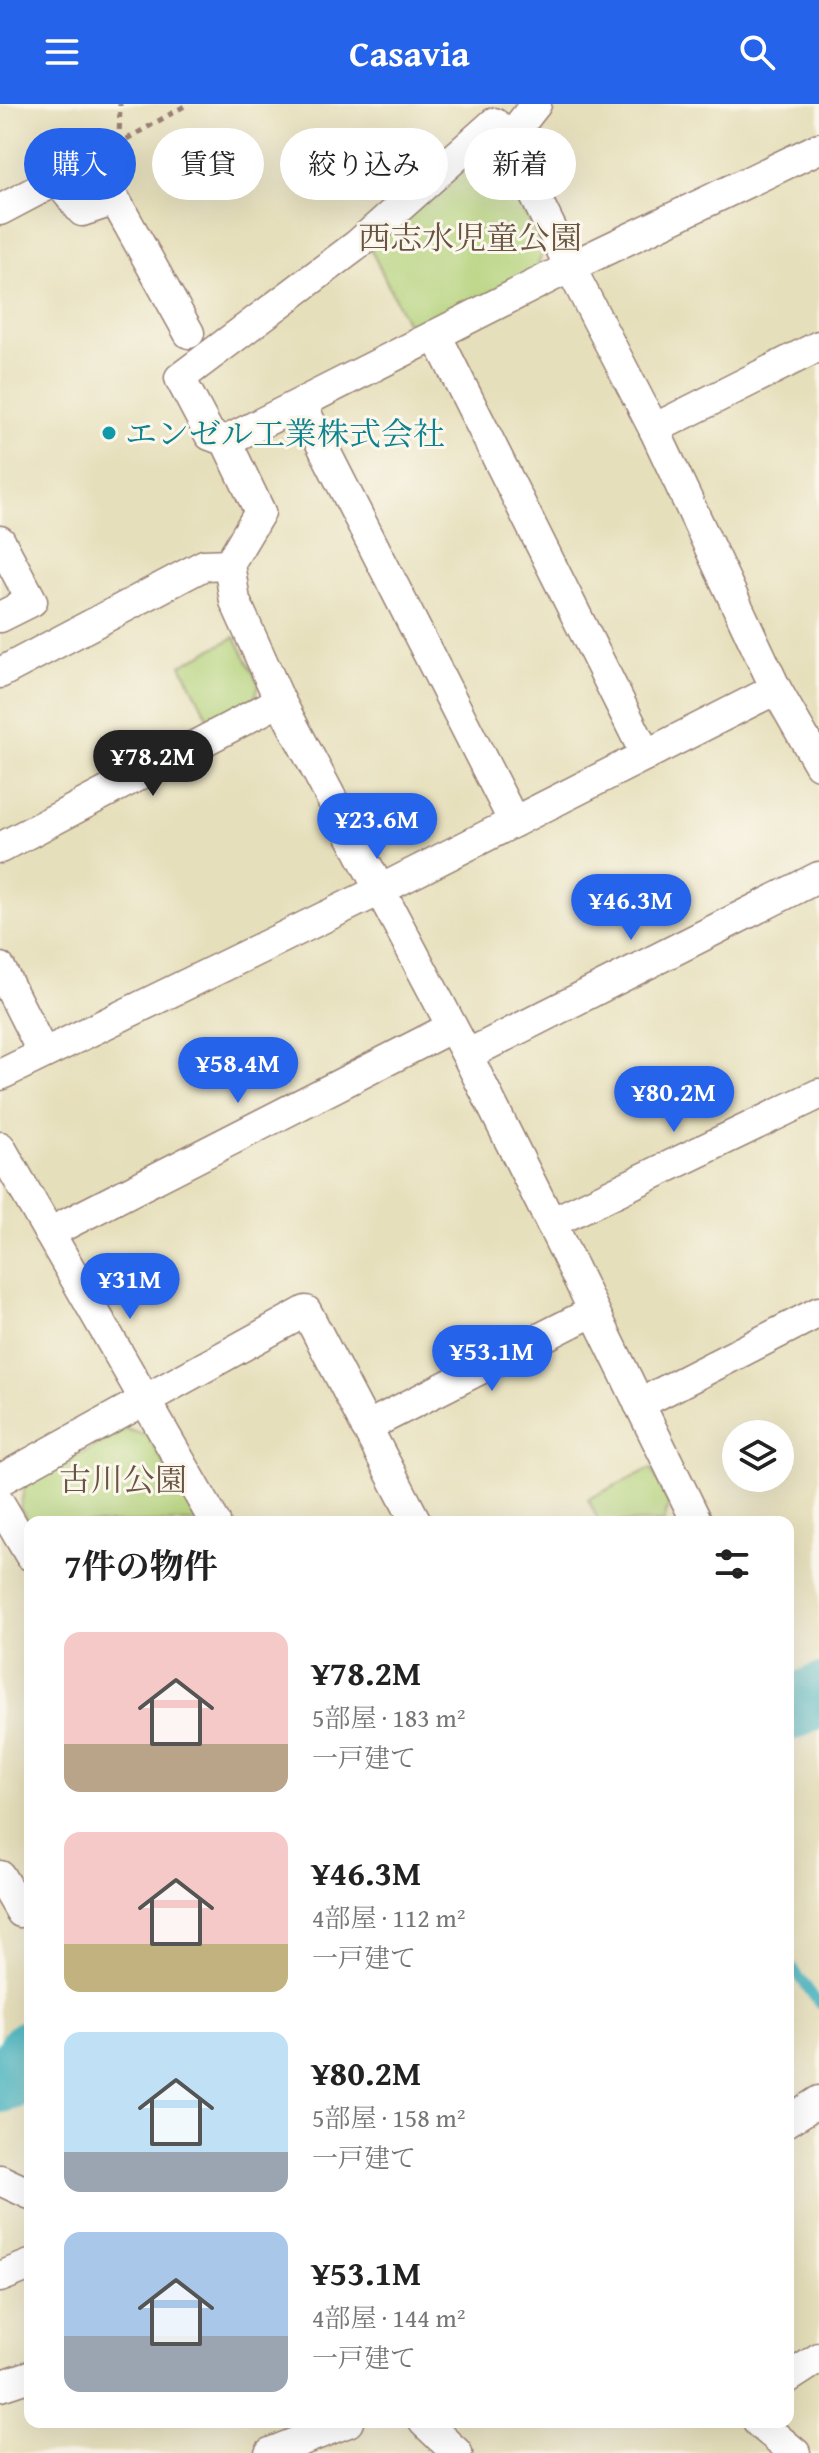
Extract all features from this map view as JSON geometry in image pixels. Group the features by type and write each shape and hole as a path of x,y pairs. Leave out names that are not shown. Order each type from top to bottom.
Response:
{"street":[{"path":"517,128 536,104"},
{"path":"226,441 570,267 819,148"},
{"path":"464,150 357,245 180,378 210,435 226,441 260,512 229,564 235,601 280,701 467,1055 551,1223 692,1516"},
{"path":"0,210 24,197"},
{"path":"73,200 82,211 115,200 189,333"},
{"path":"537,200 654,429 776,689 819,764"},
{"path":"436,335 646,755"},
{"path":"654,429 819,346"},
{"path":"301,404 514,822"},
{"path":"0,541 32,601 0,617"},
{"path":"0,673 204,565 229,564"},
{"path":"0,1075 378,891 776,689"},
{"path":"0,848 280,701"},
{"path":"467,1055 819,877"},
{"path":"0,968 43,1053"},
{"path":"49,1233 452,1027"},
{"path":"551,1223 819,1094"},
{"path":"0,1147 212,1516"},
{"path":"0,1480 306,1311 413,1516"},
{"path":"366,1427 594,1311"},
{"path":"639,1404 819,1312"},
{"path":"0,1504 24,1545"},
{"path":"0,1876 17,1913"},
{"path":"794,2117 819,2101"},
{"path":"0,2180 24,2191"},
{"path":"0,2277 24,2267"},
{"path":"794,2374 819,2358"},
{"path":"0,2386 24,2378"},
{"path":"270,2453 333,2428"},
{"path":"430,2428 457,2453"},
{"path":"765,2428 795,2453"}],"path":[{"path":"119,128 120,104"},
{"path":"136,133 188,104"}],"green space":[{"name":"西志水児童公園","path":"464,160 464,200 519,200 544,248 535,273 412,334 370,248 422,200 448,200 448,175"},
{"path":"235,637 259,684 255,698 210,722 181,665"},
{"name":"古川公園","path":"126,1429 148,1436 195,1516 25,1516 20,1507 25,1486"},
{"path":"651,1468 669,1504 666,1516 596,1516 588,1499"}],"waterway":[{"path":"794,1707 819,1695"},
{"path":"794,1969 819,2004"},
{"path":"0,2082 10,2079 24,2059"}],"place":[{"name":"エンゼル工業株式会社","path":"109,433"}]}
